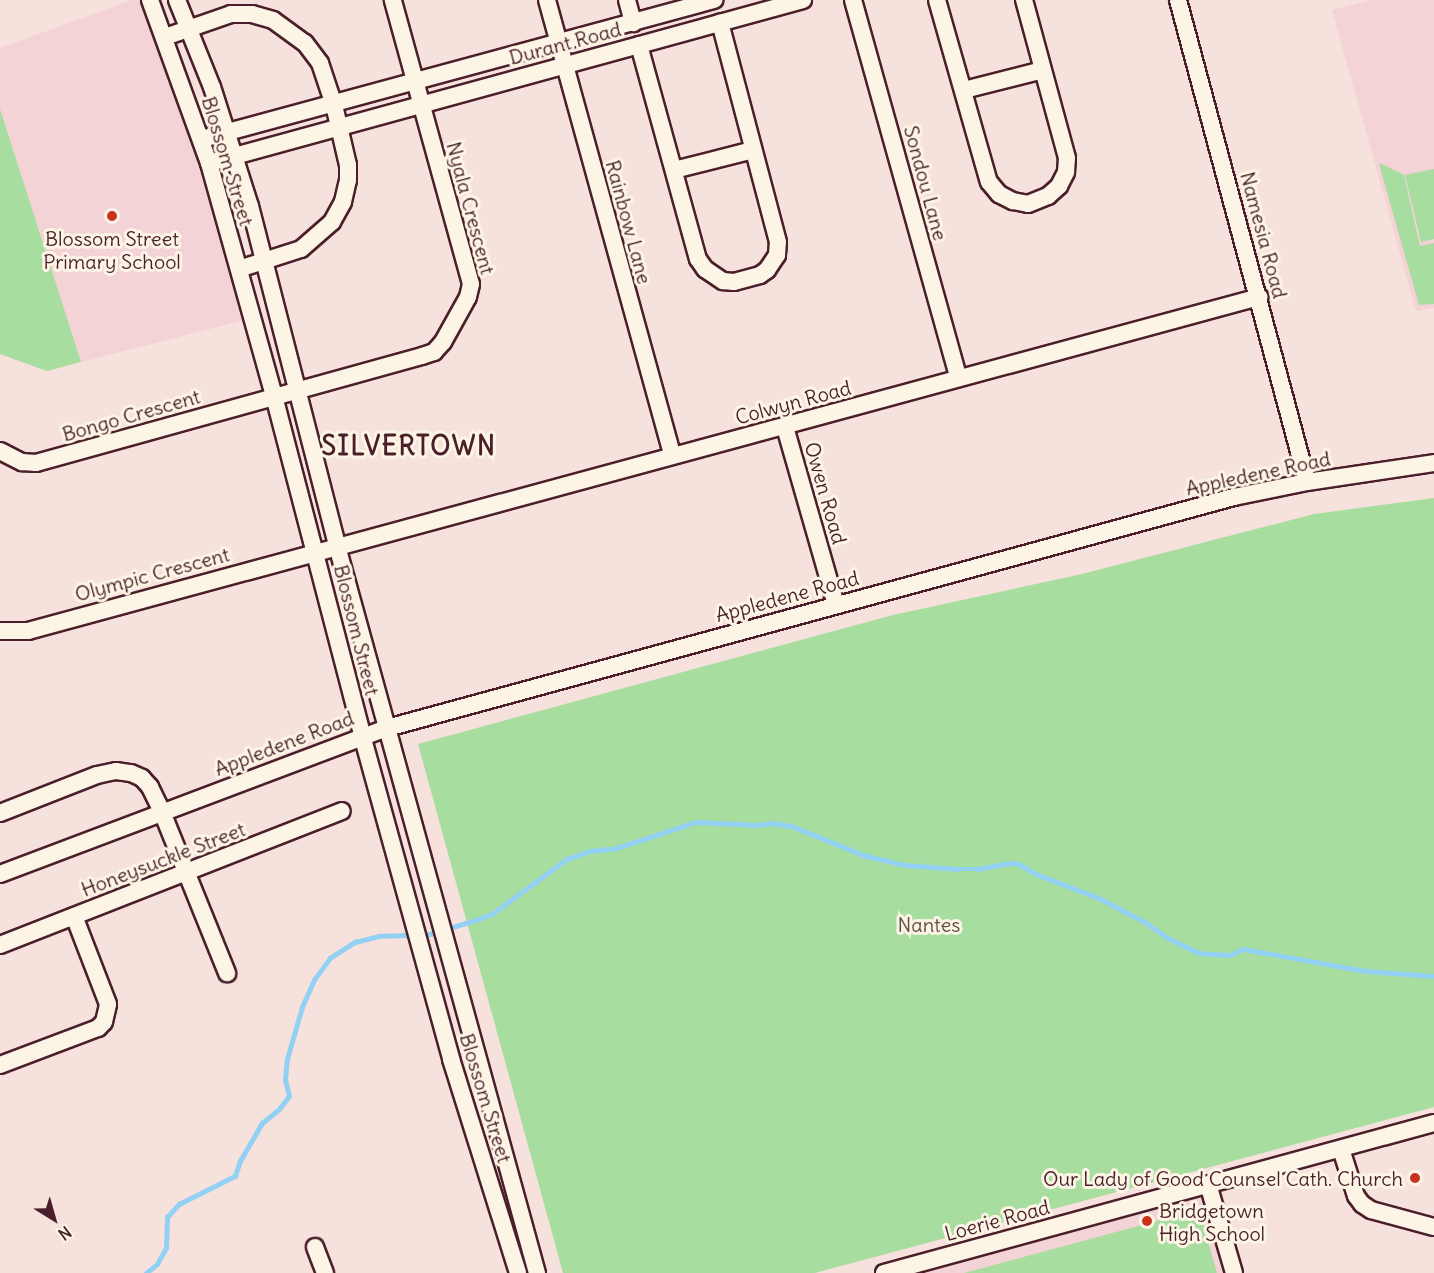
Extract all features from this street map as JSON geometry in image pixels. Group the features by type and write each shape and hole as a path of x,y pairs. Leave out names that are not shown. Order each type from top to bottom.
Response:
{"street":[{"name":"Blossom Street","path":"150,0 209,163 274,396 362,735 451,1059 518,1273"},
{"name":"Blossom Street","path":"177,0 228,131 266,263 337,546 537,1273"},
{"name":"Nyala Crescent","path":"274,396 434,352 443,342 468,297 468,273 393,0"},
{"name":"Rainbow Lane","path":"547,0 672,455"},
{"path":"627,0 633,23"},
{"name":"Durant Road","path":"202,139 714,0"},
{"name":"Durant Road","path":"209,163 803,0"},
{"name":"Sondou Lane","path":"853,0 958,377"},
{"path":"938,0 989,182 999,194 1013,201 1028,204 1048,196 1059,186 1066,172 1067,158 1024,0"},
{"name":"Namesia Road","path":"1178,0 1307,482"},
{"path":"165,37 231,14 252,14 273,20 306,43 320,63 334,105 348,165 348,180 343,202 332,222 301,249 266,263 239,269"},
{"path":"639,45 698,259 705,269 723,281 734,282 760,275 767,270 777,255 778,242 720,23"},
{"path":"964,90 1043,70"},
{"path":"674,170 753,150"},
{"name":"Colwyn Road","path":"337,546 672,455 785,427 958,377 1259,297"},
{"name":"Bongo Crescent","path":"0,451 22,462 36,463 274,396"},
{"name":"Owen Road","path":"785,427 836,605"},
{"name":"Appledene Road","path":"0,874 362,735 1234,497 1307,482 1434,463"},
{"name":"Olympic Crescent","path":"0,631 28,631 337,546"},
{"path":"0,813 97,775 116,771 131,773 142,778 150,787 162,812 227,973"},
{"name":"Honeysuckle Street","path":"0,945 342,811"},
{"path":"0,1065 98,1028 104,1022 108,1004 74,916"},
{"path":"451,1059 477,1051"},
{"name":"Loerie Road","path":"884,1273 1434,1123"},
{"path":"1341,1149 1356,1196 1362,1204 1371,1210 1434,1227"},
{"path":"1208,1184 1234,1273"},
{"path":"315,1247 325,1273"}],"shaded area":[{"name":"Blossom Street Primary School","path":"132,0 150,0 252,318 47,371 0,354 0,48"},
{"path":"1372,0 1434,0 1434,308 1416,311 1332,10"},
{"name":"Bridgetown High School","path":"1208,1184 1234,1273 884,1273"}],"green space":[{"path":"0,109 81,362 47,371 0,354"},
{"path":"1380,163 1404,175 1420,246 1434,243 1434,304 1419,305"},
{"path":"1434,169 1434,239 1421,242 1405,175"},
{"name":"Nantes","path":"1434,498 1434,1107 815,1273 563,1273 418,744 893,615 1082,574 1314,514"},
{"path":"1190,1212 1202,1220 1217,1273 964,1273"}],"waterway":[{"path":"146,1273 157,1264 166,1248 167,1217 179,1204 235,1176 240,1161 262,1123 279,1109 289,1096 285,1080 287,1059 302,1007 314,980 330,958 355,942 379,936 430,934 479,919 492,914 567,859 590,851 617,848 696,822 758,825 772,823 792,826 863,855 905,865 978,869 1008,863 1019,864 1034,873 1101,899 1145,922 1168,938 1199,953 1230,955 1243,949 1367,971 1434,976"}],"place":[{"name":"Blossom Street Primary School","path":"112,216"},
{"name":"Our Lady of Good Counsel Cath. Church","path":"1415,1178"},
{"name":"Bridgetown High School","path":"1147,1221"}],"district":[{"name":"SILVERTOWN","path":"409,446"}]}
